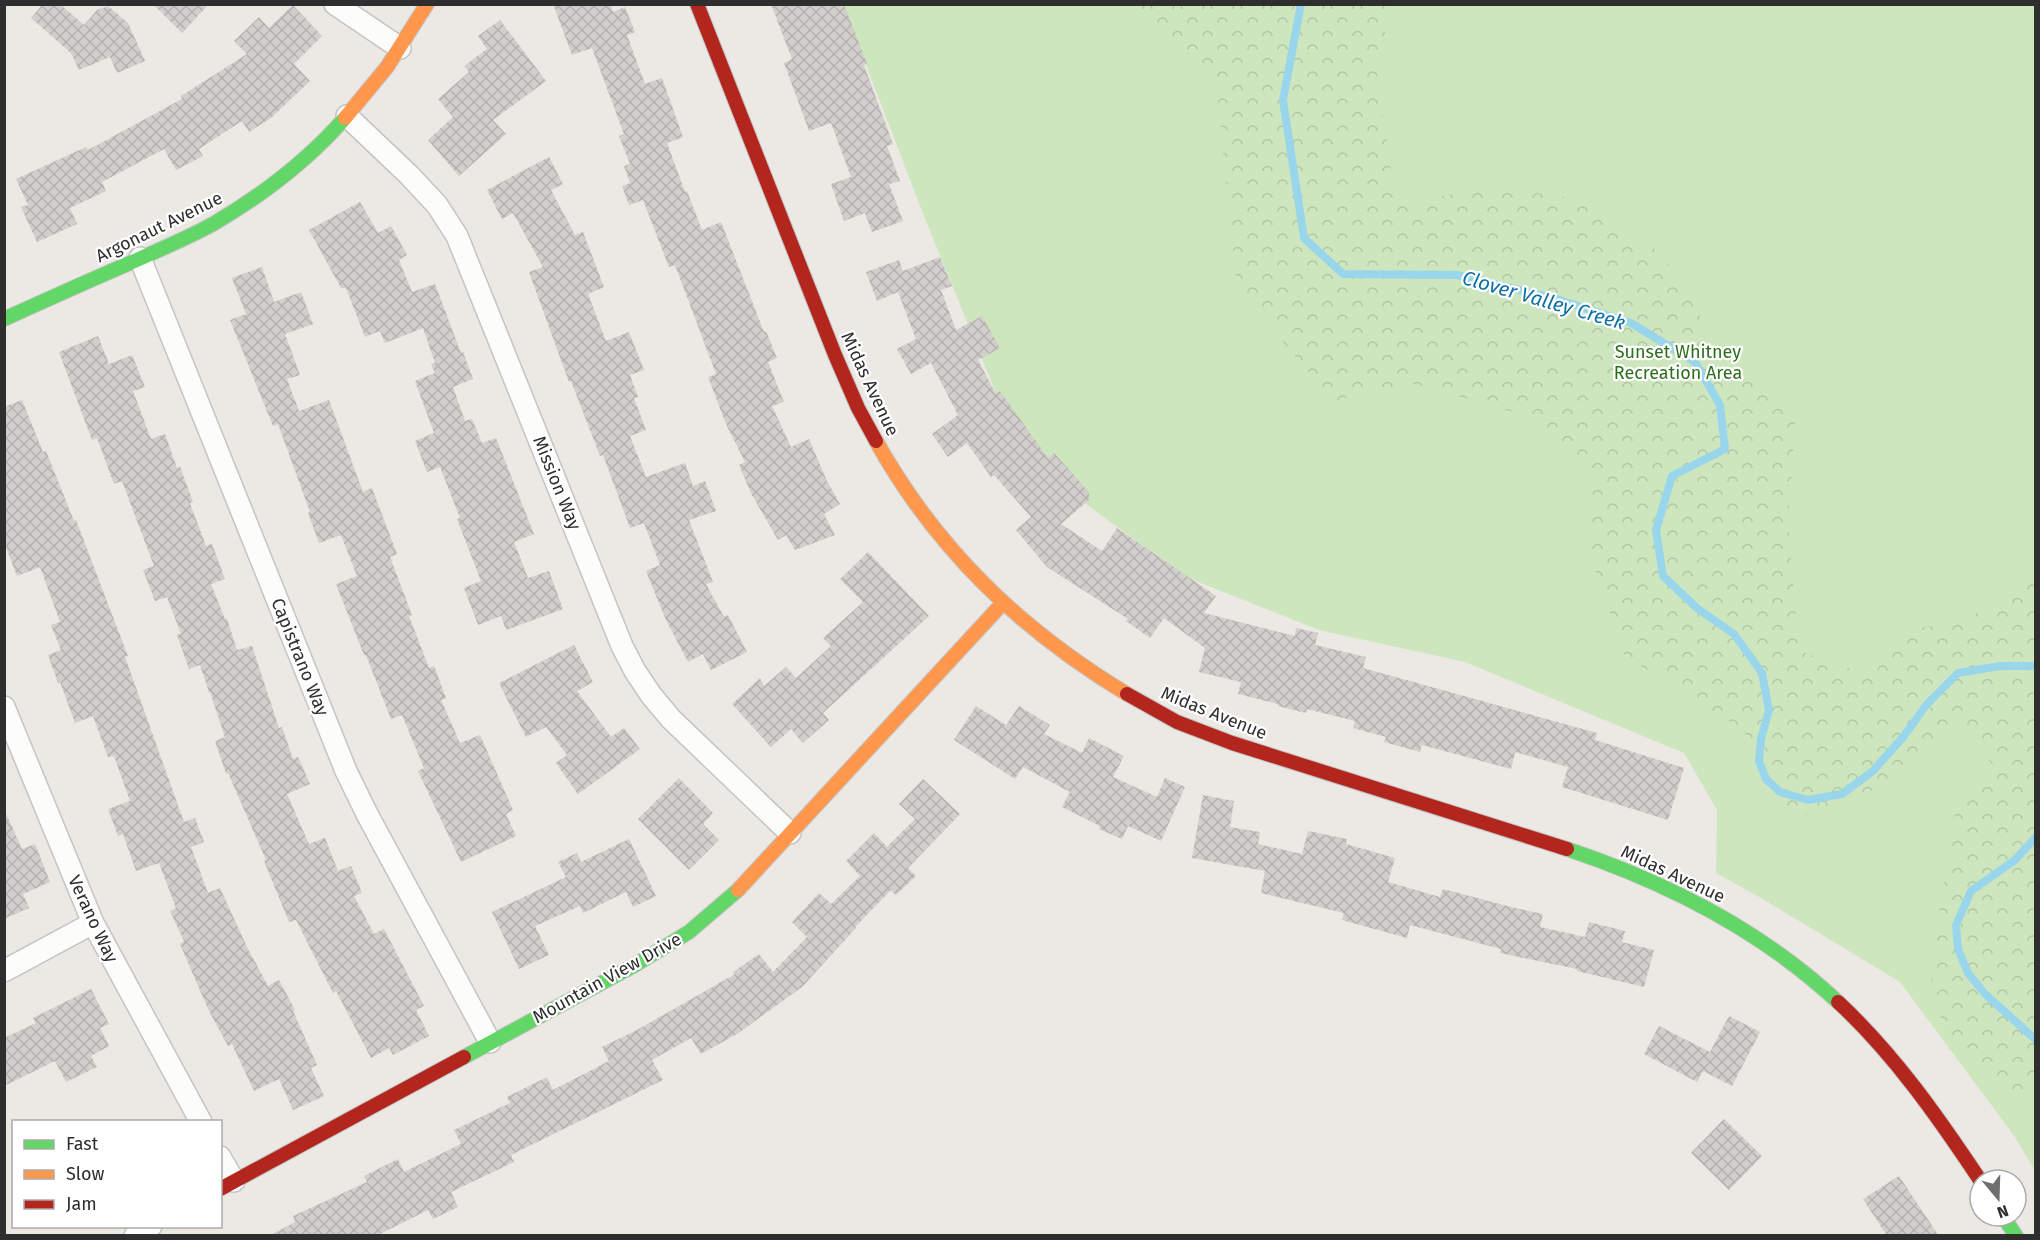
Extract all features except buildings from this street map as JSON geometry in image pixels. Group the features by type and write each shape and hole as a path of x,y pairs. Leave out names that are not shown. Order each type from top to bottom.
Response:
{"street":[{"path":"335,4 400,48"},
{"name":"Argonaut Avenue","path":"4,319 186,238 224,218 297,166 347,116 375,83 427,4"},
{"name":"Midas Avenue","path":"697,4 836,355 867,424 890,465 929,522 1002,604 1026,625 1090,672 1153,710 1188,726 1616,867 1687,897 1723,917 1795,965 1875,1038 1929,1104 1972,1168"},
{"name":"Mission Way","path":"347,116 416,183 457,236 622,646 635,671 651,695 672,719 790,833"},
{"name":"Capistrano Way","path":"140,258 346,771 490,1042"},
{"name":"Mountain View Drive","path":"227,1185 635,965 689,932 739,889 1002,604"},
{"name":"Verano Way","path":"4,707 93,923 200,1120"},
{"path":"4,971 93,923"},
{"path":"222,1165 227,1185"},
{"path":"135,1236 149,1228"}],"green space":[{"name":"Sunset Whitney Recreation Area","path":"843,5 2035,5 2035,1170 2012,1133 1900,982 1716,873 1717,810 1684,753 1465,662 1319,630 1188,578 1083,502 998,398 922,211"},
{"path":"1137,5 1390,5 1377,76 1396,204 1492,187 1579,199 1662,254 1706,326 1795,423 1788,521 1799,651 1874,677 1895,633 1969,618 2035,575 2035,1098 1993,1081 1944,1032 1930,973 1954,816 1993,765 1958,726 1897,782 1794,819 1742,729 1625,656 1591,558 1593,484 1537,419 1415,384 1333,401 1237,288 1216,81 1144,18"}],"waterway":[{"name":"Clover Valley Creek","path":"1301,4 1283,100 1304,238 1343,274 1457,275 1553,298 1631,323 1695,362 1720,405 1725,449 1672,476 1656,530 1663,576 1698,609 1734,634 1762,673 1769,710 1761,739 1759,761 1766,779 1780,792 1808,800 1842,794 1873,771 1904,736 1927,704 1958,673 2000,666 2036,666"},
{"name":"Clover Valley Creek","path":"2036,837 2015,860 1971,891 1956,925 1958,949 1968,973 1985,994 2036,1040"}],"traffic: fast":[{"path":"4,319 213,224 249,202 283,176 316,148 345,118"},
{"path":"1567,849 1640,877 1711,911 1777,952 1838,1002"},
{"path":"464,1057 635,965 689,932 738,890"},
{"path":"2011,1228 2016,1236"}],"traffic: slow":[{"path":"345,118 387,67 427,4"},
{"path":"876,441 926,518 985,584 1017,615 1052,643 1127,694"},
{"path":"738,890 1002,604"}],"traffic: jam":[{"path":"697,4 835,355 858,408 876,441"},
{"path":"1127,694 1177,722 1232,743 1567,849"},
{"path":"1838,1002 1896,1065 1972,1168"},
{"path":"222,1188 464,1057"}]}
